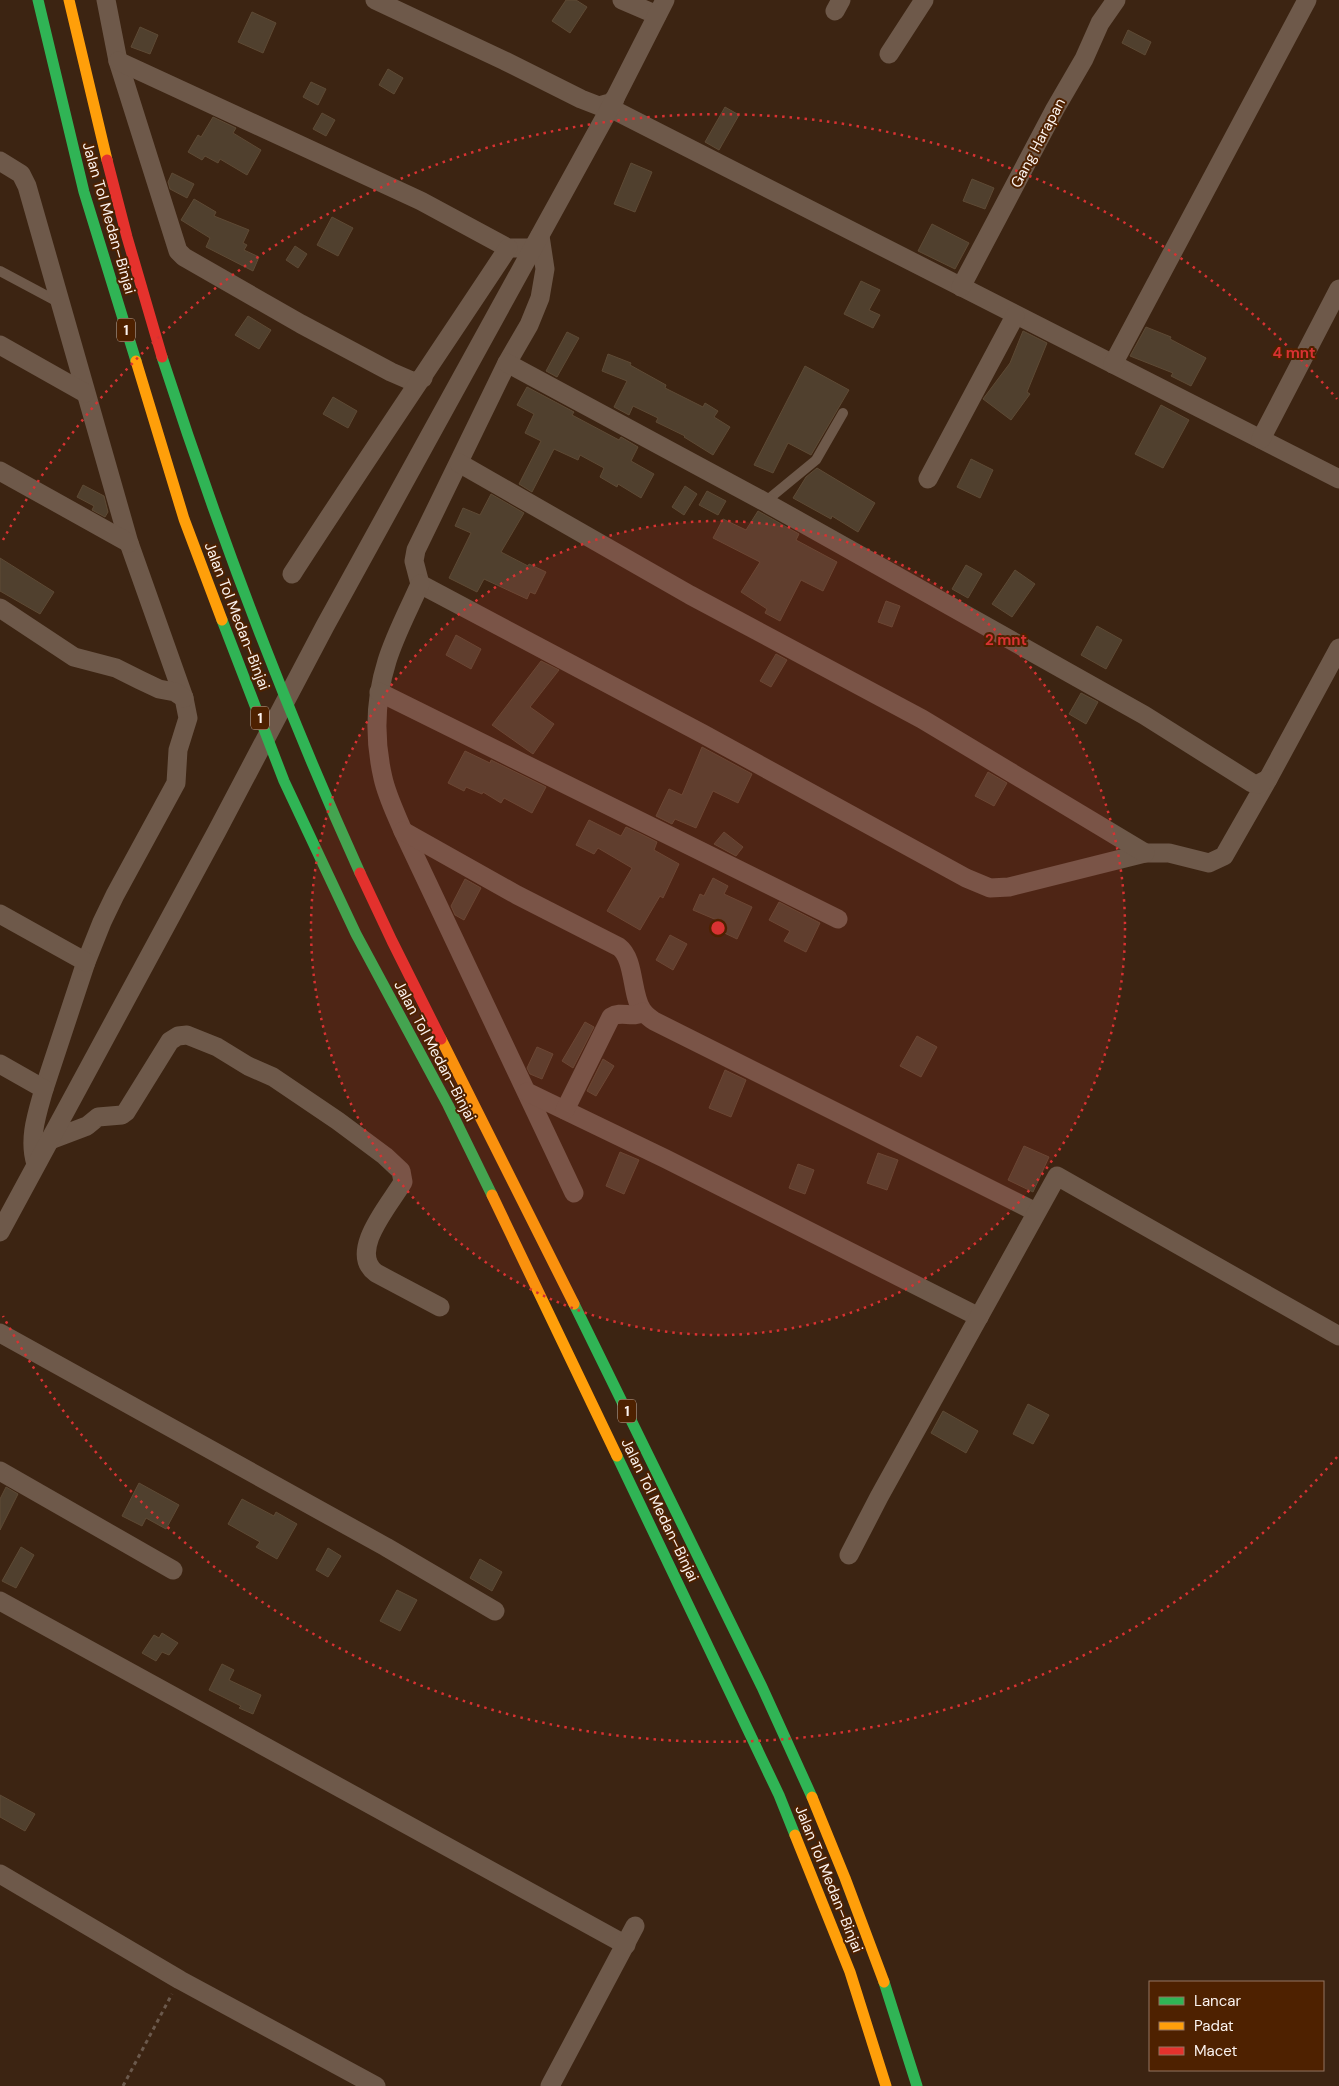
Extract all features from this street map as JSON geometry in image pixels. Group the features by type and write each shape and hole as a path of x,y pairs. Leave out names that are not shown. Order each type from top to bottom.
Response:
{"highway":[{"name":"Jalan Tol Medan–Binjai","path":"38,0 84,192 184,519 284,781 356,934 448,1105 780,1795 850,1972 886,2086"},
{"name":"Jalan Tol Medan–Binjai","path":"69,0 90,99 137,273 213,512 252,618 304,749 384,923 641,1438 794,1754 850,1890 904,2042 916,2086"}],"street":[{"path":"106,0 118,62 178,251 184,257 284,314 391,372 414,382 423,378"},
{"path":"375,0 505,61 581,100 599,106 613,104 1015,316 1262,439 1339,480"},
{"path":"0,1232 8,1200 36,1164 50,1140 325,626 613,104 661,7 622,0"},
{"path":"889,54 924,0"},
{"name":"Gang Harapan","path":"961,287 1055,109 1084,59 1100,23 1116,0"},
{"path":"1113,364 1307,0"},
{"path":"118,62 421,200 508,248 537,242"},
{"path":"0,161 22,174 129,543 184,698 188,718 178,750 176,783 115,895 86,962 44,1089 32,1140 32,1152 36,1164"},
{"path":"537,242 545,269 540,298 529,325 507,362 414,556 420,584 387,660 379,692 377,713 378,755 384,780 403,831 528,1092 574,1193"},
{"path":"292,574 371,452 423,378 508,248"},
{"path":"1262,439 1339,289"},
{"path":"928,479 1015,316"},
{"path":"0,345 85,393"},
{"path":"507,362 765,502 1144,715 1252,783 1258,784 1268,779"},
{"path":"460,463 690,595 922,719 1145,853"},
{"path":"0,470 129,543"},
{"path":"420,584 702,734 966,878 990,888 1009,887 1145,853 1169,853 1209,864 1217,861 1224,856 1339,648"},
{"path":"0,608 74,657 116,668 159,689 175,692 184,698"},
{"path":"379,692 838,919"},
{"path":"403,831 517,895 620,948 625,954 638,1002 643,1012 654,1021 1036,1212"},
{"path":"0,914 86,962"},
{"path":"565,1110 611,1016 621,1013 634,1016 643,1012"},
{"path":"50,1140 87,1126 98,1117 122,1115 126,1112 170,1041 178,1036 188,1035 217,1047 248,1066 273,1077 338,1121 396,1164 403,1174 403,1182 367,1243 366,1261 376,1273 440,1308"},
{"path":"0,1064 44,1089"},
{"path":"528,1092 979,1318"},
{"path":"849,1555 1057,1176 1339,1336"},
{"path":"0,1333 386,1547 495,1611"},
{"path":"0,1471 173,1570"},
{"path":"0,1601 626,1945"},
{"path":"0,1874 180,1980 376,2086"},
{"path":"550,2086 635,1926"}],"lane":[{"path":"0,272 60,303"},
{"path":"765,502 816,460 844,413"}],"path":[{"path":"123,2086 180,1980"}],"building":[{"path":"566,0 576,0 587,7 570,33 552,21"},
{"path":"252,12 276,23 263,53 238,42"},
{"path":"140,27 158,35 150,54 131,47"},
{"path":"1128,30 1151,42 1145,55 1122,43"},
{"path":"388,69 403,78 394,94 379,85"},
{"path":"311,82 326,89 318,105 303,97"},
{"path":"725,107 739,115 719,150 705,142"},
{"path":"322,113 335,120 326,136 313,129"},
{"path":"213,117 236,128 233,133 261,150 247,175 220,159 218,163 205,156 202,160 188,152 198,135 201,137"},
{"path":"631,163 652,172 635,212 614,204"},
{"path":"172,173 194,184 187,198 170,189 168,182"},
{"path":"972,179 994,188 985,209 963,201"},
{"path":"194,199 216,212 214,216 249,230 243,243 247,245 244,250 259,257 253,271 206,247 210,238 181,220"},
{"path":"332,217 353,228 338,256 317,245"},
{"path":"932,224 969,243 955,269 918,251"},
{"path":"295,246 307,254 298,268 286,260"},
{"path":"861,281 880,290 869,310 880,315 873,328 844,314"},
{"path":"248,316 271,330 259,349 235,335"},
{"path":"1146,327 1171,337 1170,339 1206,358 1191,386 1171,376 1173,373 1130,356"},
{"path":"1023,331 1047,343 1027,392 1030,394 1011,420 983,399 1010,363"},
{"path":"567,332 579,338 557,377 546,371"},
{"path":"608,354 631,363 630,365 666,385 665,388 703,407 705,403 718,411 714,417 730,427 713,455 685,436 656,422 658,418 633,406 629,415 614,407 627,381 602,371"},
{"path":"805,366 849,390 811,455 788,443 773,473 754,465"},
{"path":"527,387 574,412 572,415 619,440 621,437 638,447 631,461 654,474 641,498 618,484 617,487 600,477 604,468 580,455 578,460 554,449 532,492 519,484 541,441 525,433 534,414 517,405"},
{"path":"333,397 357,411 348,428 323,414"},
{"path":"1161,405 1189,420 1163,468 1135,454"},
{"path":"971,459 993,470 980,498 957,487"},
{"path":"817,468 875,503 858,532 832,516 831,519 793,498 806,477"},
{"path":"83,485 104,496 108,512 105,517 92,510 94,506 77,497"},
{"path":"685,486 697,494 684,515 672,507"},
{"path":"707,491 726,501 718,515 699,505"},
{"path":"491,494 524,513 501,552 528,566 529,564 546,572 535,594 530,592 527,599 484,579 477,592 449,578 471,533 455,526 463,508 480,515"},
{"path":"758,511 799,534 796,540 837,562 823,591 801,580 780,621 765,613 767,609 741,592 760,562 713,538 723,519 746,530"},
{"path":"0,558 54,592 40,614 0,591"},
{"path":"966,565 982,574 968,598 952,589"},
{"path":"1015,570 1035,584 1012,617 992,604"},
{"path":"886,601 900,606 892,627 878,622"},
{"path":"1097,626 1122,640 1106,669 1081,655"},
{"path":"456,635 481,649 471,669 446,655"},
{"path":"776,654 787,660 771,687 760,681"},
{"path":"541,661 559,670 530,707 554,724 533,754 492,725"},
{"path":"1081,693 1098,702 1086,724 1069,714"},
{"path":"702,747 752,774 738,803 713,791 696,828 675,819 672,824 656,816 669,789 682,795"},
{"path":"465,751 490,763 491,760 546,787 532,813 504,798 501,803 483,792 482,794 466,787 464,791 448,783"},
{"path":"988,772 1007,783 994,806 975,796"},
{"path":"589,820 621,836 626,827 641,834 657,842 654,850 679,864 663,898 660,896 640,930 607,911 632,868 598,848 594,854 576,845"},
{"path":"724,832 743,847 736,856 714,844"},
{"path":"713,878 728,886 724,894 752,907 737,939 716,929 719,921 693,910 700,894 704,896"},
{"path":"465,879 481,888 464,920 455,915 451,906"},
{"path":"779,902 820,923 806,952 784,941 790,931 769,920"},
{"path":"670,935 687,944 673,970 656,960"},
{"path":"585,1022 594,1027 573,1068 562,1061"},
{"path":"917,1036 937,1047 921,1077 900,1066"},
{"path":"537,1047 553,1054 542,1079 530,1074 527,1068"},
{"path":"603,1059 614,1066 596,1096 587,1091"},
{"path":"725,1070 746,1080 731,1117 709,1108"},
{"path":"1024,1146 1049,1157 1033,1192 1008,1180"},
{"path":"620,1152 639,1160 624,1194 606,1186"},
{"path":"878,1153 898,1160 887,1190 867,1183"},
{"path":"798,1164 814,1170 805,1194 789,1188"},
{"path":"1028,1404 1049,1415 1033,1444 1013,1434"},
{"path":"943,1411 978,1431 966,1453 931,1433"},
{"path":"139,1483 179,1505 166,1529 146,1518 142,1526 122,1516"},
{"path":"6,1487 18,1494 0,1530 0,1499"},
{"path":"242,1499 274,1516 276,1512 297,1524 277,1559 256,1547 260,1542 228,1524"},
{"path":"21,1547 34,1555 16,1588 2,1581"},
{"path":"328,1548 341,1556 328,1577 316,1570"},
{"path":"480,1559 502,1572 492,1591 470,1578"},
{"path":"397,1590 417,1600 400,1631 380,1621"},
{"path":"162,1633 178,1643 169,1655 162,1652 156,1661 142,1653 154,1635 159,1638"},
{"path":"222,1664 234,1670 229,1680 261,1695 253,1714 209,1690"},
{"path":"0,1795 35,1814 25,1831 0,1817"}],"traffic: fast":[{"path":"38,0 84,192 136,361"},
{"path":"162,357 206,488 254,618 305,746 360,873"},
{"path":"222,620 284,781 356,934 448,1105 492,1195"},
{"path":"574,1304 762,1687 812,1797"},
{"path":"617,1456 779,1795 795,1835"},
{"path":"884,1982 917,2086"}],"traffic: slow":[{"path":"69,0 107,160"},
{"path":"136,361 184,519 222,620"},
{"path":"441,1039 574,1304"},
{"path":"492,1195 617,1456"},
{"path":"812,1797 884,1982"},
{"path":"795,1835 850,1972 886,2086"}],"traffic: jam":[{"path":"107,160 162,357"},
{"path":"360,873 441,1039"}]}
